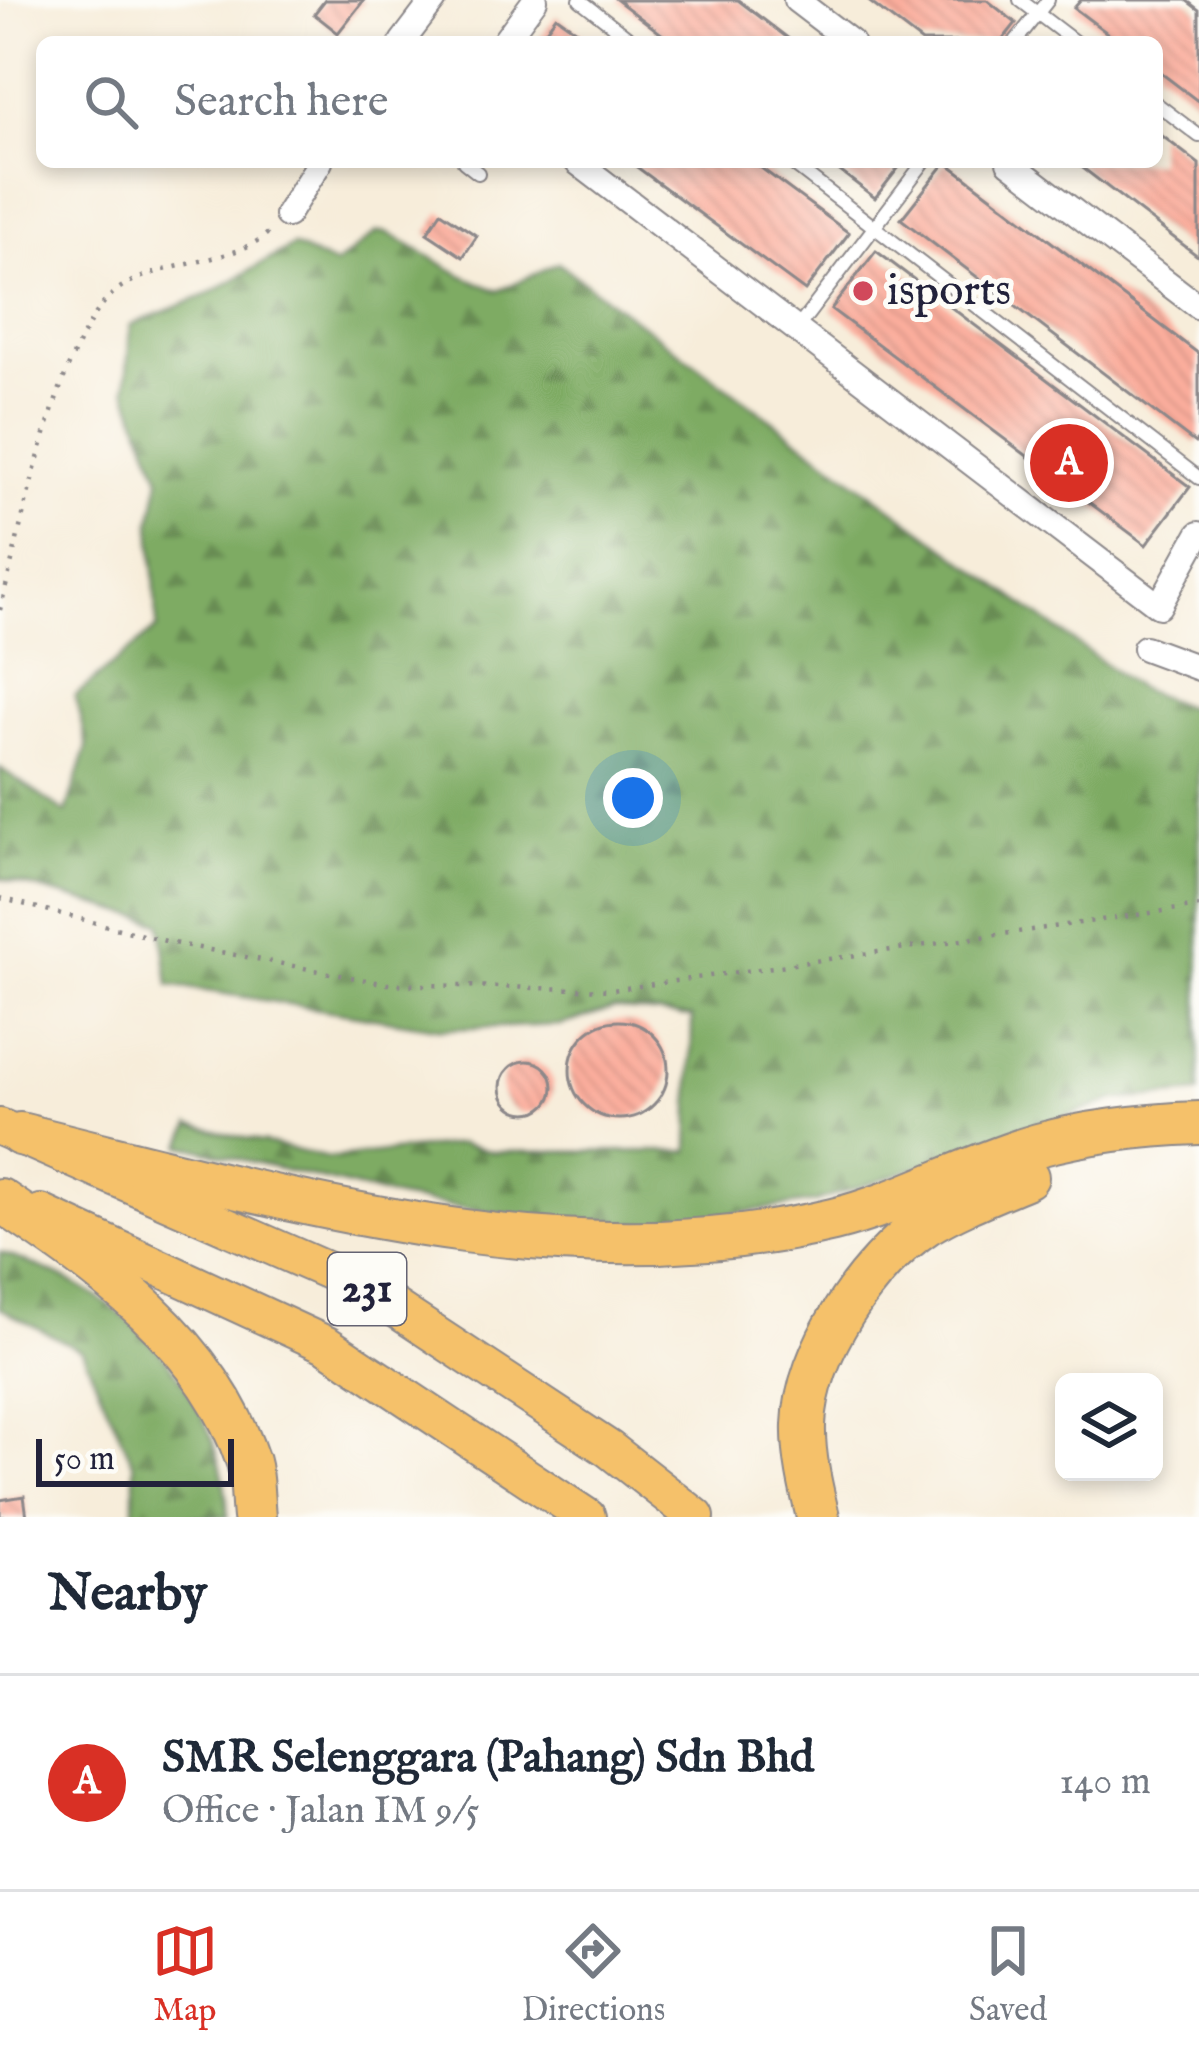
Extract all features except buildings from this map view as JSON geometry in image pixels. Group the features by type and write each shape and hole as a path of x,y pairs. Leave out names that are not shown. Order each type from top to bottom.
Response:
{"highway":[{"path":"10,1130 227,1185 438,1228 586,1241 704,1241 835,1220 1038,1145 1140,1125 1199,1123"},
{"path":"818,1517 804,1423 819,1359 846,1307 885,1259 926,1225 1043,1170 1117,1153 1199,1148"},
{"path":"0,1197 148,1309 208,1380 249,1464 254,1517"}],"main road":[{"name":"231","path":"10,1130 361,1285 608,1449 696,1517"},
{"name":"231","path":"0,1197 327,1345 586,1517"}],"street":[{"path":"407,36 434,0"},
{"path":"508,36 535,0"},
{"path":"796,0 843,36"},
{"path":"287,215 316,168"},
{"path":"585,168 1160,606 1199,534"},
{"path":"1017,168 1199,307"},
{"path":"1144,648 1199,668"}],"lane":[{"path":"580,0 626,36"},
{"path":"1020,0 1067,36"},
{"path":"1021,36 1048,0"},
{"path":"1163,109 1199,136"},
{"path":"472,168 478,173"},
{"path":"798,168 1199,478"},
{"path":"796,331 920,168"}],"path":[{"path":"0,610 62,379 80,334 97,310 122,286 254,246 287,215"},
{"path":"0,898 173,943 387,984 612,990 1199,906"}],"green space":[{"path":"377,232 387,232 498,291 558,263 1137,688 1199,712 1199,1093 1115,1100 815,1202 654,1225 513,1216 402,1199 182,1145 191,1125 328,1158 460,1144 493,1152 689,1151 692,1017 614,1009 561,1025 443,1029 169,985 161,923 0,878 0,768 66,813 87,747 75,696 157,628 151,523 160,478 126,389 130,325 207,295 293,246 335,265"},
{"path":"0,1252 77,1285 107,1304 161,1353 201,1413 215,1446 228,1517 134,1517 134,1465 82,1351 0,1308"}],"place":[{"name":"isports","path":"863,291"},
{"name":"SMR Selenggara (Pahang) Sdn Bhd","path":"1069,463"}]}
